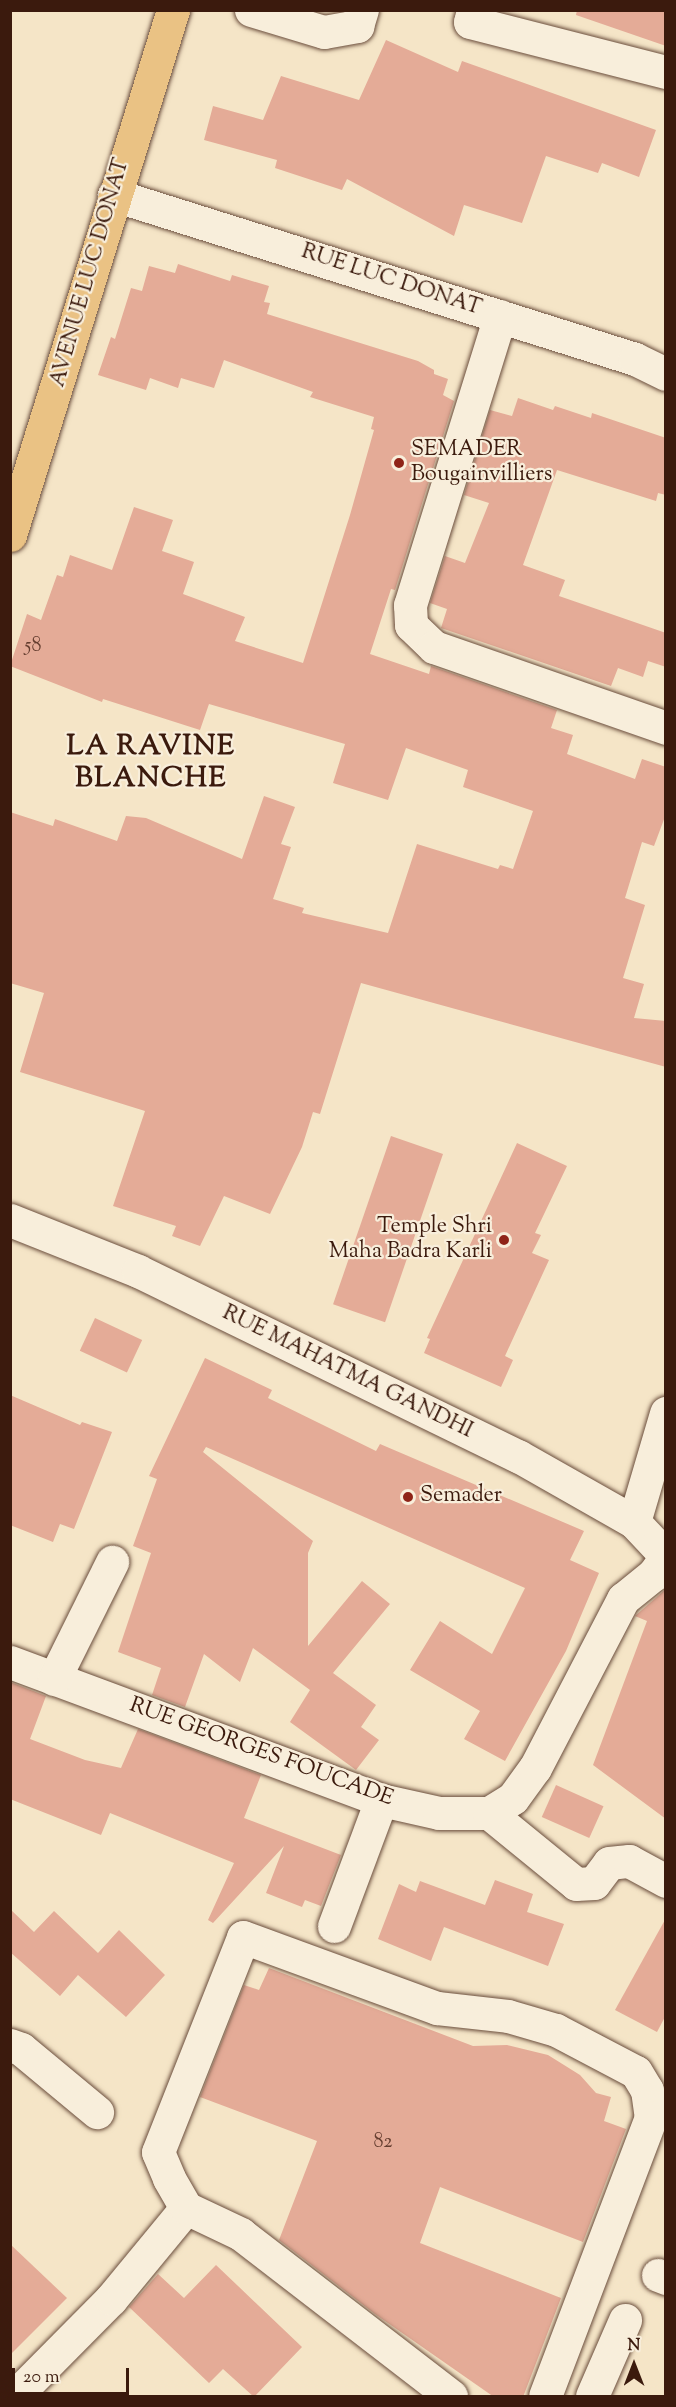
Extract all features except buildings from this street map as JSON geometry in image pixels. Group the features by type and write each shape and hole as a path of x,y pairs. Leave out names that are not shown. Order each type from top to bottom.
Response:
{"main road":[{"name":"AVENUE LUC DONAT","path":"10,535 98,261 114,195 172,10"}],"street":[{"path":"251,10 324,32 357,26 362,10"},
{"path":"473,10 470,22 666,72"},
{"name":"RUE LUC DONAT","path":"114,195 650,363 666,374"},
{"path":"500,316 410,605 411,625 434,647 666,728"},
{"name":"RUE MAHATMA GANDHI","path":"10,1220 138,1271 518,1456 634,1522 666,1557"},
{"path":"634,1522 666,1413"},
{"path":"666,1557 652,1575 623,1599 535,1768 513,1798 489,1814 576,1884 594,1883 609,1863 629,1861 666,1881"},
{"path":"54,1678 112,1562"},
{"name":"RUE GEORGES FOUCADE","path":"10,1662 381,1800 439,1813 489,1814"},
{"path":"334,1926 381,1800"},
{"path":"451,2397 241,2234 186,2208 158,2152 243,1937 437,2008 508,2016 556,2030 636,2072 647,2090 651,2117 545,2397"},
{"path":"10,2046 21,2049 97,2112"},
{"path":"15,2397 111,2299 186,2208"},
{"path":"592,2397 625,2320"}],"place":[{"name":"SEMADER Bougainvilliers","path":"399,463"},
{"name":"Temple Shri Maha Badra Karli","path":"504,1240"},
{"name":"Semader","path":"408,1497"}],"district":[{"name":"LA RAVINE BLANCHE","path":"151,763"}]}
